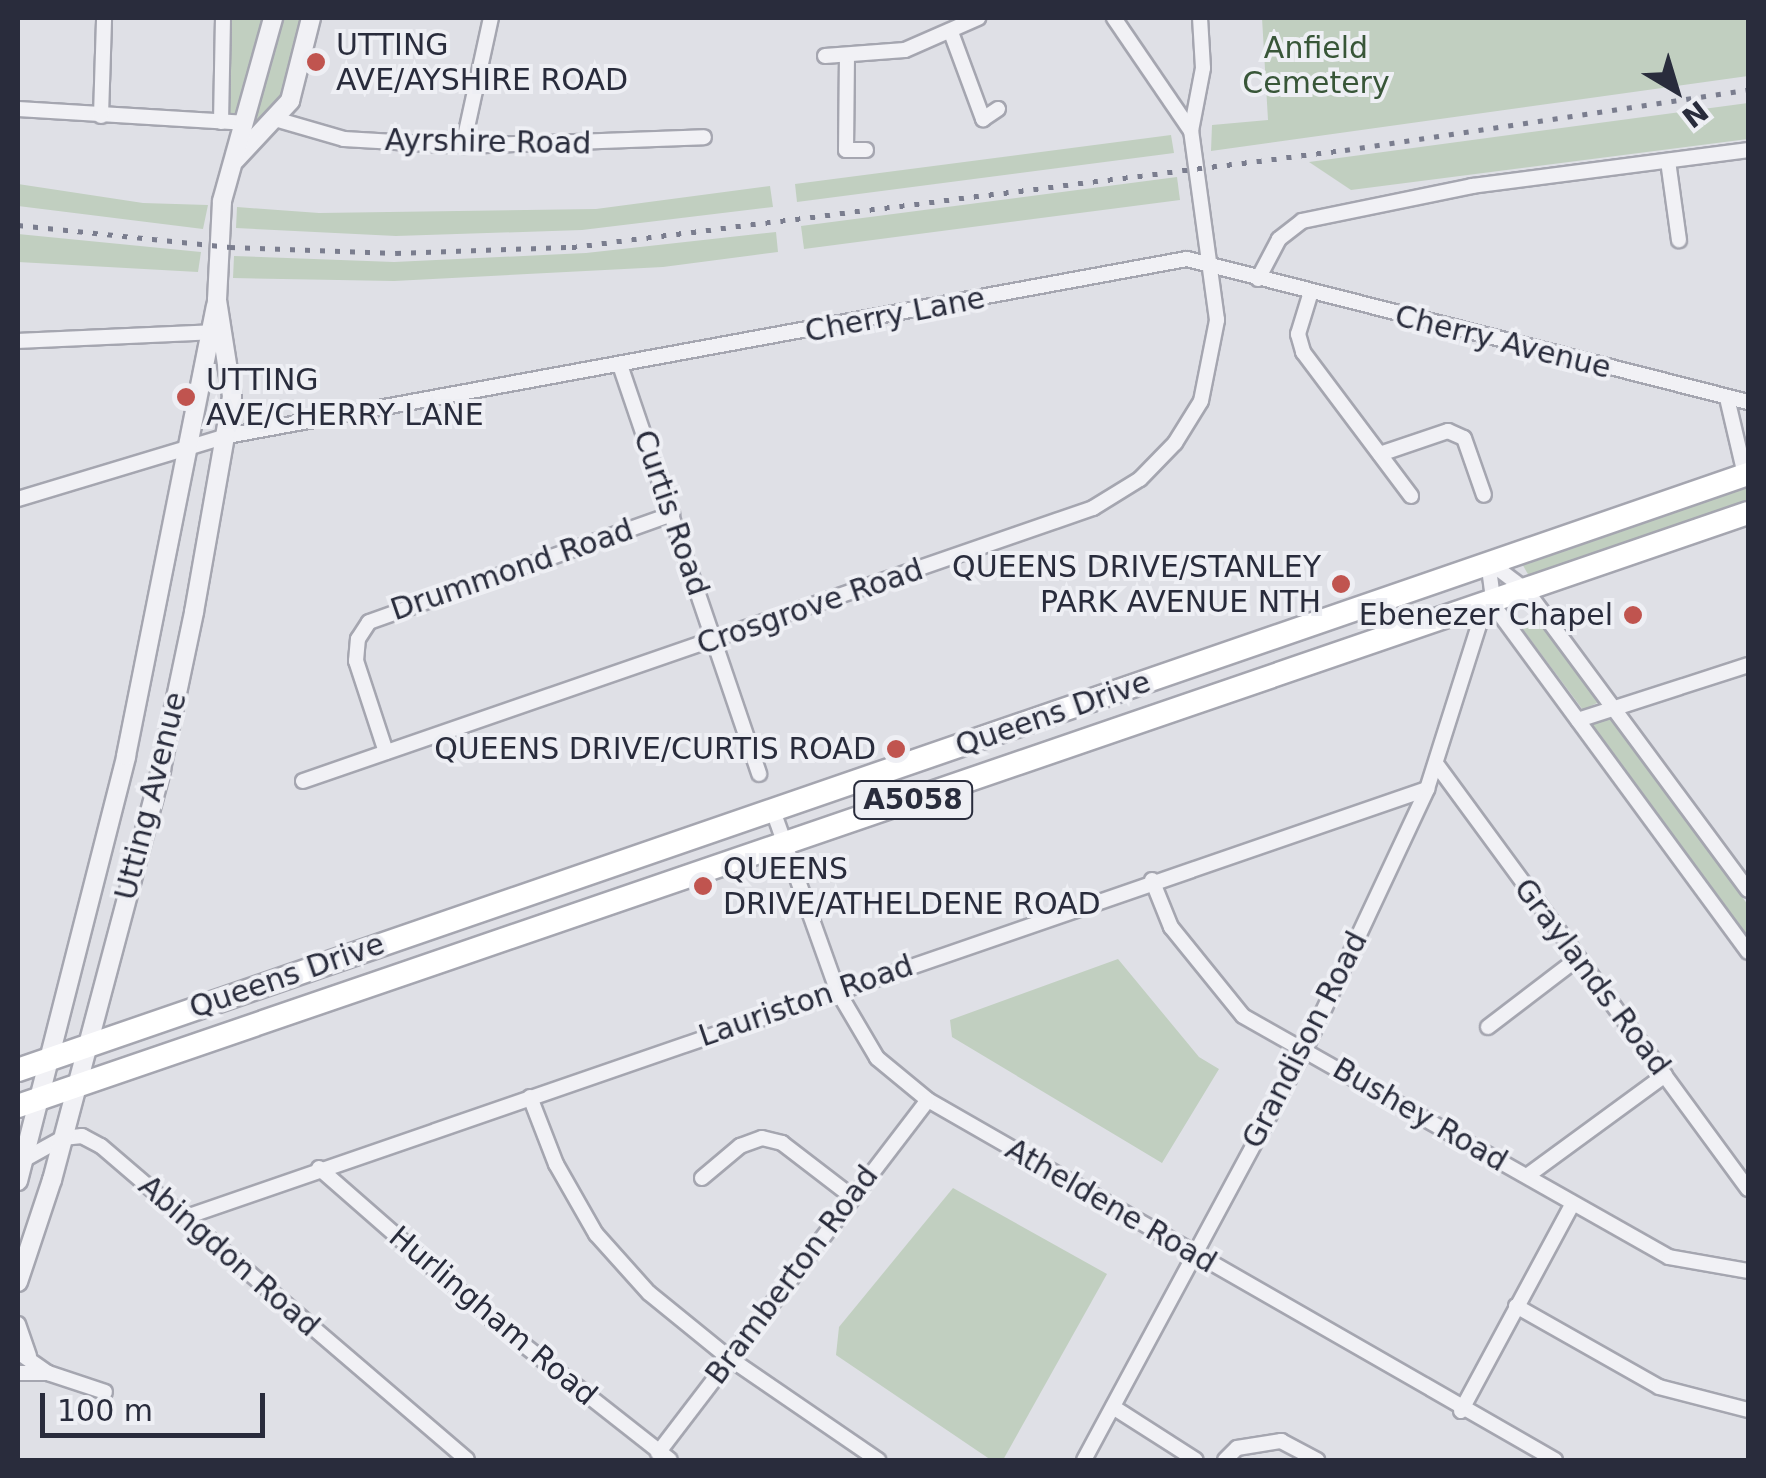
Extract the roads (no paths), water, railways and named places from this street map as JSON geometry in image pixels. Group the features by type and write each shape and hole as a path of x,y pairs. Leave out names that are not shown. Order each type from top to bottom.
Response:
{"highway":[{"name":"Queens Drive","path":"18,1070 1747,474"},
{"name":"Queens Drive","path":"18,1106 1748,512"}],"street":[{"path":"101,116 104,18"},
{"path":"221,122 223,18"},
{"name":"Utting Avenue","path":"18,1181 126,756 185,452 215,332 219,231 231,164 273,18"},
{"path":"231,164 268,126 298,78 312,18"},
{"path":"463,146 491,18"},
{"path":"825,56 905,50 952,35 978,18"},
{"path":"1114,18 1190,130"},
{"path":"1190,130 1204,68 1200,18"},
{"path":"952,35 984,119 998,109"},
{"path":"847,55 846,150 866,150"},
{"path":"18,109 268,126"},
{"name":"Ayrshire Road","path":"268,126 344,138 463,146 704,137"},
{"name":"Crosgrove Road","path":"303,781 1093,508 1140,479 1176,443 1201,401 1217,320 1190,130"},
{"path":"1258,279 1279,239 1302,221 1472,186 1748,150"},
{"path":"1668,161 1679,240"},
{"name":"Cherry Lane","path":"18,499 185,452 227,436 1187,259 1209,262 1258,279"},
{"name":"Cherry Avenue","path":"1258,279 1748,402"},
{"path":"1310,295 1298,334 1303,352 1411,496"},
{"path":"18,341 215,332"},
{"name":"Utting Avenue","path":"18,1282 64,1138 161,769 232,396 215,332"},
{"name":"Curtis Road","path":"620,366 759,774"},
{"path":"1727,398 1747,474"},
{"path":"1380,454 1448,432 1464,438 1484,495"},
{"name":"Drummond Road","path":"386,752 356,661 358,638 369,622 672,514"},
{"path":"1488,561 1526,590 1748,890"},
{"path":"1488,561 1492,603 1748,952"},
{"name":"Grandison Road","path":"1084,1460 1305,1050 1427,789 1480,622 1492,603"},
{"path":"1578,720 1748,665"},
{"name":"Graylands Road","path":"1437,765 1748,1189"},
{"name":"Lauriston Road","path":"186,1217 1152,880 1427,789"},
{"path":"772,808 786,844"},
{"name":"Atheldene Road","path":"786,844 836,990 877,1058 928,1100 1461,1411 1555,1460"},
{"name":"Bushey Road","path":"1152,880 1171,927 1208,979 1244,1016 1526,1176 1571,1206 1669,1257 1748,1271"},
{"path":"1488,1027 1577,959"},
{"path":"1526,1176 1664,1075"},
{"path":"530,1096 556,1164 596,1234 649,1294 729,1358 878,1460"},
{"name":"Bramberton Road","path":"664,1456 729,1358 928,1100"},
{"name":"Abingdon Road","path":"64,1138 82,1136 101,1146 467,1460"},
{"path":"18,1140 24,1159 64,1138"},
{"path":"702,1178 762,1138 782,1143 851,1196"},
{"name":"Hurlingham Road","path":"319,1168 496,1323 664,1456"},
{"path":"1461,1411 1571,1206"},
{"path":"1516,1306 1660,1388 1748,1410"},
{"path":"18,1324 24,1354 41,1375"},
{"path":"18,1373 105,1392"},
{"path":"18,1387 41,1375"},
{"path":"1113,1406 1196,1460"},
{"path":"1225,1460 1237,1448 1282,1441 1317,1460"}],"railway":[{"path":"18,225 230,247 396,253 572,247 1345,150 1748,90"}],"place":[{"name":"UTTING AVE/AYSHIRE ROAD","path":"316,62"},
{"name":"UTTING AVE/CHERRY LANE","path":"186,397"},
{"name":"QUEENS DRIVE/STANLEY PARK AVENUE NTH","path":"1341,584"},
{"name":"Ebenezer Chapel","path":"1633,615"},
{"name":"QUEENS DRIVE/CURTIS ROAD","path":"896,749"},
{"name":"QUEENS DRIVE/ATHELDENE ROAD","path":"703,886"}],"park label":[{"name":"Anfield Cemetery","path":"1316,65"}]}
